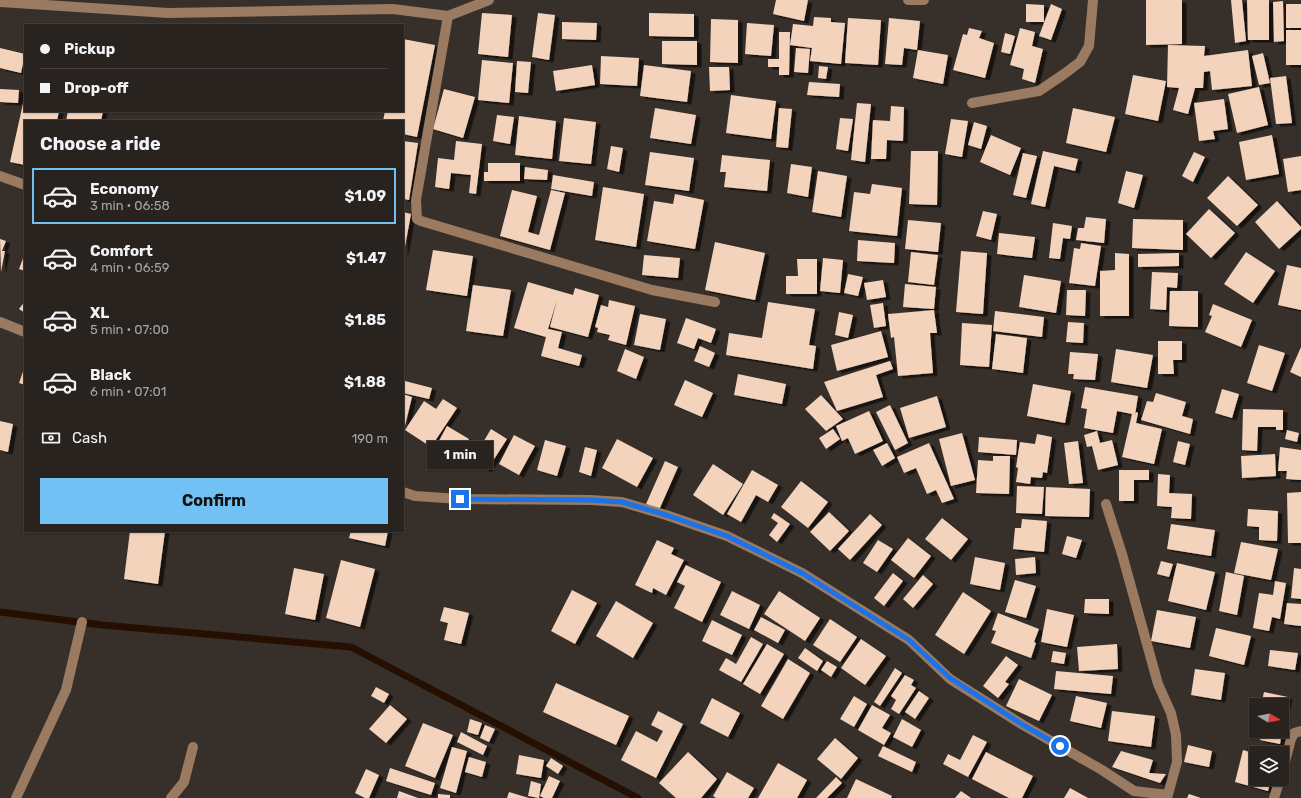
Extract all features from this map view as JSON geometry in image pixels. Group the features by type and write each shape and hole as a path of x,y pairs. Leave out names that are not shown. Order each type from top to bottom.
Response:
{"street":[{"path":"0,2 168,12 393,9 448,16 489,0"},
{"path":"908,0 924,0"},
{"path":"972,103 1039,91 1080,62 1089,46 1093,0"},
{"path":"448,16 416,200 417,218 421,221 652,290 715,302"},
{"path":"0,176 24,185"},
{"path":"0,322 24,332"},
{"path":"404,492 415,496 460,499 590,500 622,502 727,536 802,573 909,640 950,678 1023,725 1102,770 1134,791 1167,796 1176,762 1176,735 1171,713 1158,684 1122,554 1106,504"},
{"path":"16,798 66,690 82,622"},
{"path":"1289,747 1294,733 1301,731"},
{"path":"172,798 184,782 193,747"},
{"path":"1274,798 1278,786"}],"building":[{"path":"776,0 808,0 804,21 773,14"},
{"path":"1146,0 1182,0 1182,44 1146,45"},
{"path":"1231,0 1242,0 1246,41 1235,43"},
{"path":"1247,0 1269,0 1269,40 1248,40"},
{"path":"1283,1 1284,41 1274,42 1273,2"},
{"path":"1026,4 1044,5 1044,22 1026,22"},
{"path":"1051,4 1062,9 1051,40 1039,36"},
{"path":"1286,4 1301,4 1301,28 1286,28"},
{"path":"482,13 512,15 508,57 478,54"},
{"path":"538,13 555,15 549,60 532,57"},
{"path":"649,13 694,14 694,37 649,36"},
{"path":"814,17 831,18 831,22 845,23 841,64 810,61 812,48 790,45 793,24 813,26"},
{"path":"848,18 881,20 878,65 845,63"},
{"path":"889,18 920,21 917,50 904,48 902,65 885,64"},
{"path":"711,19 738,20 738,63 710,62"},
{"path":"562,22 597,23 596,40 562,39"},
{"path":"747,23 774,25 771,56 745,54"},
{"path":"969,28 982,31 979,38 994,43 985,78 953,70 963,34 967,35"},
{"path":"1020,28 1035,32 1032,46 1043,49 1035,83 1022,79 1024,69 1010,65"},
{"path":"1286,30 1301,30 1301,65 1286,65"},
{"path":"779,32 790,32 789,75 779,75 779,67 768,67 768,59 779,59"},
{"path":"1005,33 1015,36 1010,54 1001,52"},
{"path":"404,39 435,45 417,137 404,134 404,120 383,120 385,112 404,112"},
{"path":"662,41 697,41 697,65 662,64"},
{"path":"1168,45 1205,46 1204,56 1248,50 1252,86 1212,90 1210,71 1204,72 1203,88 1195,88 1188,114 1173,110 1179,88 1167,87"},
{"path":"0,48 24,54 21,73 0,68"},
{"path":"796,48 810,49 808,73 794,72"},
{"path":"918,50 948,55 943,84 913,78"},
{"path":"1263,53 1270,83 1259,85 1252,56"},
{"path":"601,56 639,58 637,86 600,84"},
{"path":"482,60 513,63 509,103 478,100"},
{"path":"517,61 531,62 528,93 515,92"},
{"path":"592,65 595,85 556,91 553,71"},
{"path":"644,65 691,71 687,102 640,96"},
{"path":"819,66 828,67 826,79 818,78"},
{"path":"709,67 729,67 730,90 710,91"},
{"path":"1133,75 1166,81 1158,121 1125,114"},
{"path":"1286,76 1292,123 1276,124 1270,78"},
{"path":"809,82 840,84 839,97 807,95"},
{"path":"1259,87 1268,125 1237,133 1228,94"},
{"path":"0,89 19,90 18,103 0,102"},
{"path":"444,89 475,97 463,138 433,129"},
{"path":"731,95 776,101 771,139 726,133"},
{"path":"24,99 24,112 59,112 57,120 24,120 24,165 10,162"},
{"path":"1224,99 1228,129 1213,131 1215,139 1199,141 1194,103"},
{"path":"857,103 871,104 865,162 851,160"},
{"path":"891,106 904,107 903,141 887,140 886,159 871,159 873,120 890,121"},
{"path":"655,108 696,115 691,144 650,138"},
{"path":"779,108 792,109 788,148 776,147"},
{"path":"1073,108 1115,117 1106,152 1066,143"},
{"path":"68,112 103,112 101,120 66,120"},
{"path":"497,115 514,117 510,144 493,141"},
{"path":"519,116 556,121 552,159 515,155"},
{"path":"564,118 596,122 591,164 559,161"},
{"path":"840,118 853,119 848,151 836,149"},
{"path":"951,119 968,121 962,157 945,154"},
{"path":"974,122 987,126 981,149 968,145"},
{"path":"991,135 1021,148 1010,175 980,162"},
{"path":"1272,135 1279,174 1246,180 1239,142"},
{"path":"404,141 418,143 409,200 404,199"},
{"path":"456,141 482,144 476,194 469,193 471,175 451,173 449,189 435,187 438,158 454,160"},
{"path":"611,146 623,148 619,172 607,169"},
{"path":"911,151 938,151 937,205 909,204"},
{"path":"1043,151 1078,159 1075,171 1054,166 1045,207 1031,204"},
{"path":"650,152 694,158 689,191 645,185"},
{"path":"1194,152 1205,157 1193,182 1182,176"},
{"path":"1023,153 1037,156 1026,198 1013,195"},
{"path":"722,155 770,160 767,191 724,187 726,172 720,172"},
{"path":"1301,156 1301,190 1288,192 1283,159"},
{"path":"488,163 520,163 520,181 484,181 484,172 488,172"},
{"path":"791,164 812,167 808,197 787,193"},
{"path":"525,167 548,170 547,180 524,179"},
{"path":"818,171 847,176 841,217 812,212"},
{"path":"1126,171 1143,175 1134,208 1118,203"},
{"path":"553,175 594,182 592,196 551,189"},
{"path":"1228,176 1258,205 1237,226 1207,198"},
{"path":"872,184 902,188 897,236 849,231 854,192 870,194"},
{"path":"603,187 644,194 636,247 595,240"},
{"path":"512,190 537,196 528,232 539,235 551,190 565,193 550,250 500,236"},
{"path":"675,194 704,200 695,249 647,241 654,201 673,204"},
{"path":"1277,201 1301,227 1301,229 1279,249 1255,222"},
{"path":"1209,209 1235,233 1211,258 1186,234"},
{"path":"983,211 997,214 991,240 976,236"},
{"path":"404,212 411,214 404,252"},
{"path":"1086,217 1106,219 1104,243 1076,240 1078,228 1084,228"},
{"path":"1133,219 1183,220 1183,250 1132,248"},
{"path":"908,220 941,223 938,252 905,249"},
{"path":"1053,223 1072,226 1070,239 1063,238 1060,259 1049,258"},
{"path":"999,233 1035,237 1032,258 997,254"},
{"path":"0,239 6,241 2,251 5,251 1,272"},
{"path":"858,240 895,243 894,263 857,261"},
{"path":"715,242 765,253 755,300 705,290"},
{"path":"1081,243 1101,246 1095,286 1069,283 1074,248 1080,249"},
{"path":"433,250 473,256 467,296 426,290"},
{"path":"961,251 987,253 983,314 956,312"},
{"path":"911,252 938,255 934,285 908,282"},
{"path":"1246,252 1275,271 1253,303 1224,284"},
{"path":"1115,253 1129,254 1129,316 1100,316 1100,271 1115,270"},
{"path":"1179,253 1179,266 1138,267 1138,254"},
{"path":"644,255 680,258 678,278 642,275"},
{"path":"24,256 24,271 19,269"},
{"path":"823,258 843,260 840,293 820,291"},
{"path":"797,259 817,259 817,294 786,294 786,276 798,276"},
{"path":"1287,265 1301,268 1301,310 1278,305"},
{"path":"1152,272 1178,273 1177,288 1167,287 1166,310 1150,309"},
{"path":"848,274 863,277 858,296 844,293"},
{"path":"1024,275 1061,281 1056,313 1019,307"},
{"path":"883,280 886,297 867,300 864,283"},
{"path":"528,282 573,295 575,288 599,295 588,337 550,327 557,300 548,329 562,332 558,348 582,355 579,366 541,356 546,337 514,328"},
{"path":"905,284 936,287 934,309 903,307"},
{"path":"473,285 511,290 503,336 466,331"},
{"path":"1067,290 1086,290 1085,316 1066,315"},
{"path":"1170,291 1198,291 1198,327 1169,326"},
{"path":"609,300 635,306 626,345 608,340 610,335 597,332 598,328 595,327 601,305 608,307"},
{"path":"24,302 24,312 19,309"},
{"path":"768,302 815,309 809,345 816,346 813,369 726,355 729,333 762,338"},
{"path":"883,303 886,326 874,328 870,305"},
{"path":"1213,304 1252,320 1241,347 1205,332 1212,316 1209,315"},
{"path":"934,310 937,333 930,333 933,373 898,376 894,337 891,338 888,314"},
{"path":"995,311 1044,317 1042,337 993,331"},
{"path":"839,312 853,315 848,338 835,335"},
{"path":"640,314 666,319 660,350 634,345"},
{"path":"686,318 716,329 711,343 698,338 694,349 677,343"},
{"path":"1068,322 1084,323 1083,343 1066,342"},
{"path":"962,323 992,325 989,367 960,365"},
{"path":"881,331 888,357 837,371 831,345"},
{"path":"996,334 1027,338 1023,373 992,369"},
{"path":"1158,341 1182,341 1182,360 1173,360 1174,374 1158,374"},
{"path":"1259,345 1285,353 1272,391 1247,383"},
{"path":"700,346 715,353 709,367 694,361"},
{"path":"1301,347 1301,377 1290,372"},
{"path":"625,349 644,357 636,379 617,371"},
{"path":"1116,349 1153,355 1147,388 1111,382"},
{"path":"1070,352 1098,354 1095,380 1073,379 1074,374 1068,374"},
{"path":"890,361 893,369 876,375 883,397 837,411 824,382"},
{"path":"24,369 24,385 19,383"},
{"path":"738,374 786,384 782,404 734,395"},
{"path":"685,380 713,393 702,417 674,405"},
{"path":"405,381 432,388 429,399 404,393"},
{"path":"1033,384 1071,391 1065,423 1027,416"},
{"path":"1085,387 1138,396 1135,415 1136,412 1138,413 1136,423 1162,429 1154,464 1122,457 1132,414 1117,411 1113,433 1084,428 1087,409 1081,408"},
{"path":"1222,389 1239,394 1232,418 1215,413"},
{"path":"1156,393 1186,402 1182,416 1193,419 1190,434 1141,420 1147,401 1153,402"},
{"path":"404,394 412,397 404,430"},
{"path":"821,395 843,419 826,431 805,409"},
{"path":"937,396 946,427 909,438 900,408"},
{"path":"443,399 457,408 431,447 405,430 424,401 436,409"},
{"path":"890,405 908,443 895,450 876,412"},
{"path":"1243,409 1283,410 1283,430 1276,430 1276,427 1258,427 1257,451 1242,450"},
{"path":"869,411 883,441 855,454 848,438 842,441 836,426"},
{"path":"0,421 13,424 8,452 0,450"},
{"path":"447,426 469,439 459,457 448,451 444,458 433,452"},
{"path":"491,429 507,439 487,470 472,461"},
{"path":"833,429 840,439 826,449 819,438"},
{"path":"1287,430 1299,433 1297,442 1285,439"},
{"path":"1097,431 1100,443 1112,440 1118,465 1098,470 1092,446 1087,447 1084,435"},
{"path":"962,433 975,480 951,486 939,439"},
{"path":"1037,434 1052,437 1047,473 1043,472 1042,478 1031,477 1030,484 1016,482 1018,468 1016,467 1020,442 1035,444"},
{"path":"514,435 535,446 519,475 499,464"},
{"path":"979,437 1017,440 1016,455 978,452"},
{"path":"617,439 653,458 637,487 602,468"},
{"path":"545,440 566,446 557,476 537,470"},
{"path":"1078,441 1083,483 1069,484 1064,443"},
{"path":"1178,441 1190,444 1185,465 1173,462"},
{"path":"887,443 895,458 882,466 873,450"},
{"path":"929,443 954,499 942,503 936,490 927,494 916,468 904,473 897,457"},
{"path":"585,447 597,450 591,476 579,472"},
{"path":"1280,447 1301,450 1301,480 1286,479 1287,471 1278,471"},
{"path":"1275,454 1276,476 1242,478 1241,456"},
{"path":"993,456 1010,456 1009,494 976,493 978,460 993,461"},
{"path":"665,461 678,467 659,510 646,504"},
{"path":"713,464 743,484 723,515 693,495"},
{"path":"752,470 778,485 768,502 756,495 741,522 727,514"},
{"path":"1119,470 1149,470 1149,480 1134,480 1134,501 1119,501"},
{"path":"1158,474 1170,475 1169,493 1192,494 1191,519 1171,518 1172,507 1157,506"},
{"path":"801,481 828,502 808,528 781,507"},
{"path":"1017,486 1044,487 1042,514 1016,513"},
{"path":"1046,487 1090,489 1089,517 1045,516"},
{"path":"1301,492 1301,543 1288,543 1287,493"},
{"path":"1248,509 1278,511 1277,541 1259,540 1259,527 1247,526"},
{"path":"829,512 849,531 830,551 810,532"},
{"path":"774,513 790,524 777,542 769,535 778,523 771,518"},
{"path":"870,514 882,525 850,560 838,549"},
{"path":"942,518 968,539 951,560 925,539"},
{"path":"1022,519 1047,521 1044,552 1013,549 1015,528 1021,528"},
{"path":"1171,524 1215,530 1211,556 1167,549"},
{"path":"130,532 165,532 158,584 124,579"},
{"path":"351,532 388,532 385,546 349,538"},
{"path":"1067,536 1082,540 1076,558 1062,554"},
{"path":"908,538 931,556 914,578 891,560"},
{"path":"657,540 674,548 671,554 684,560 666,595 653,588 652,593 635,585"},
{"path":"878,540 893,549 877,572 863,563"},
{"path":"1241,542 1278,549 1271,580 1234,573"},
{"path":"975,557 1005,563 1000,590 970,584"},
{"path":"1035,557 1036,573 1016,575 1015,559"},
{"path":"341,560 375,569 360,627 326,618"},
{"path":"1161,561 1173,564 1169,577 1157,574"},
{"path":"1177,563 1215,572 1206,610 1168,601"},
{"path":"686,565 721,582 702,622 674,608 685,586 677,582"},
{"path":"294,568 324,574 315,620 285,614"},
{"path":"1294,568 1301,569 1301,599 1291,598"},
{"path":"1226,572 1244,576 1237,615 1219,611"},
{"path":"893,573 903,581 884,606 874,598"},
{"path":"923,575 933,584 913,608 903,599"},
{"path":"1015,580 1036,586 1026,618 1005,612"},
{"path":"1275,581 1286,583 1280,619 1272,617 1269,631 1253,628 1259,593 1273,595"},
{"path":"572,590 597,603 575,644 551,631"},
{"path":"732,591 760,605 749,629 720,615"},
{"path":"779,591 820,618 805,641 764,614"},
{"path":"963,592 991,611 964,654 935,635"},
{"path":"1085,599 1109,599 1109,614 1084,613"},
{"path":"616,601 653,623 633,658 596,636"},
{"path":"1287,603 1301,604 1301,626 1284,624"},
{"path":"444,607 469,613 461,644 444,640 448,623 440,621"},
{"path":"1047,609 1074,615 1067,647 1041,642"},
{"path":"1157,610 1196,617 1190,648 1151,641"},
{"path":"998,613 1039,629 1034,642 1036,643 1031,658 991,643 996,631 992,630"},
{"path":"761,617 785,630 778,643 754,630"},
{"path":"830,619 857,637 840,662 813,645"},
{"path":"712,620 742,635 732,655 702,641"},
{"path":"1216,628 1251,636 1244,665 1209,656"},
{"path":"751,637 763,644 741,682 719,670 726,658 736,664"},
{"path":"861,639 886,656 865,685 841,668"},
{"path":"767,644 784,654 760,694 743,684"},
{"path":"1117,644 1118,669 1079,671 1077,647"},
{"path":"805,648 823,661 817,671 798,658"},
{"path":"1270,650 1298,653 1295,670 1268,666"},
{"path":"1053,651 1066,653 1064,664 1051,662"},
{"path":"1006,656 1018,665 1005,682 1009,684 998,698 983,686"},
{"path":"788,659 810,673 783,719 761,706"},
{"path":"827,661 837,667 831,677 821,670"},
{"path":"895,668 902,673 880,706 874,702"},
{"path":"1195,669 1225,673 1221,700 1191,695"},
{"path":"1056,671 1113,676 1111,694 1054,689"},
{"path":"905,675 914,680 911,685 916,688 899,714 891,709 896,700 891,696"},
{"path":"1019,679 1052,695 1039,721 1006,706"},
{"path":"556,683 629,716 616,745 543,712"},
{"path":"376,687 389,694 384,703 371,696"},
{"path":"919,691 929,698 915,719 905,712"},
{"path":"1264,692 1288,697 1288,698 1263,698"},
{"path":"854,696 867,704 854,727 840,719"},
{"path":"1076,696 1107,703 1101,728 1070,721"},
{"path":"712,698 740,713 728,737 700,723"},
{"path":"390,705 407,719 386,743 369,729"},
{"path":"872,705 890,715 882,728 891,733 884,745 858,730"},
{"path":"658,711 683,724 656,778 621,760 636,731 657,742 663,731 651,725"},
{"path":"1112,711 1155,716 1151,747 1108,741"},
{"path":"470,719 482,723 478,735 467,732"},
{"path":"902,719 921,730 912,747 893,737"},
{"path":"423,723 453,735 435,778 405,766"},
{"path":"485,725 495,729 489,742 480,738"},
{"path":"461,732 487,746 483,755 457,742"},
{"path":"973,735 987,742 968,777 943,764 948,754 960,760"},
{"path":"835,738 858,758 841,779 817,759"},
{"path":"1260,738 1281,738 1280,744 1260,740"},
{"path":"1188,745 1212,751 1209,767 1184,762"},
{"path":"883,746 916,762 912,772 878,756"},
{"path":"452,747 467,751 456,793 440,788"},
{"path":"1243,750 1249,752 1249,786 1235,782"},
{"path":"1121,751 1153,760 1149,773 1166,774 1160,783 1112,767"},
{"path":"688,752 717,779 701,798 676,798 659,783"},
{"path":"986,752 1033,776 1022,798 1009,798 972,779"},
{"path":"519,755 544,760 541,778 516,774"},
{"path":"469,757 486,762 482,777 465,772"},
{"path":"551,758 563,766 558,774 546,766"},
{"path":"778,763 807,780 797,798 758,798"},
{"path":"390,768 435,783 431,795 386,781"},
{"path":"366,769 379,775 369,798 365,798 355,793"},
{"path":"727,772 754,788 748,798 716,798 713,796"},
{"path":"549,776 560,781 552,798 544,798 540,796"},
{"path":"836,777 842,783 827,798 816,798"},
{"path":"856,779 892,796 891,798 847,798"},
{"path":"531,781 541,784 539,798 528,796"},
{"path":"1250,786 1269,786 1268,791"},
{"path":"1070,788 1088,798 1064,798"},
{"path":"399,791 418,798 397,798"},
{"path":"961,791 971,798 955,798"},
{"path":"509,792 529,798 507,798"},
{"path":"438,794 450,795 450,798 438,798"},
{"path":"1189,794 1201,798 1187,798"}],"waterway":[{"path":"0,612 102,625 351,647 638,798"}],"route":[{"path":"460,499 590,500 622,502 727,536 802,573 909,640 950,678 1023,725 1060,746"}]}
